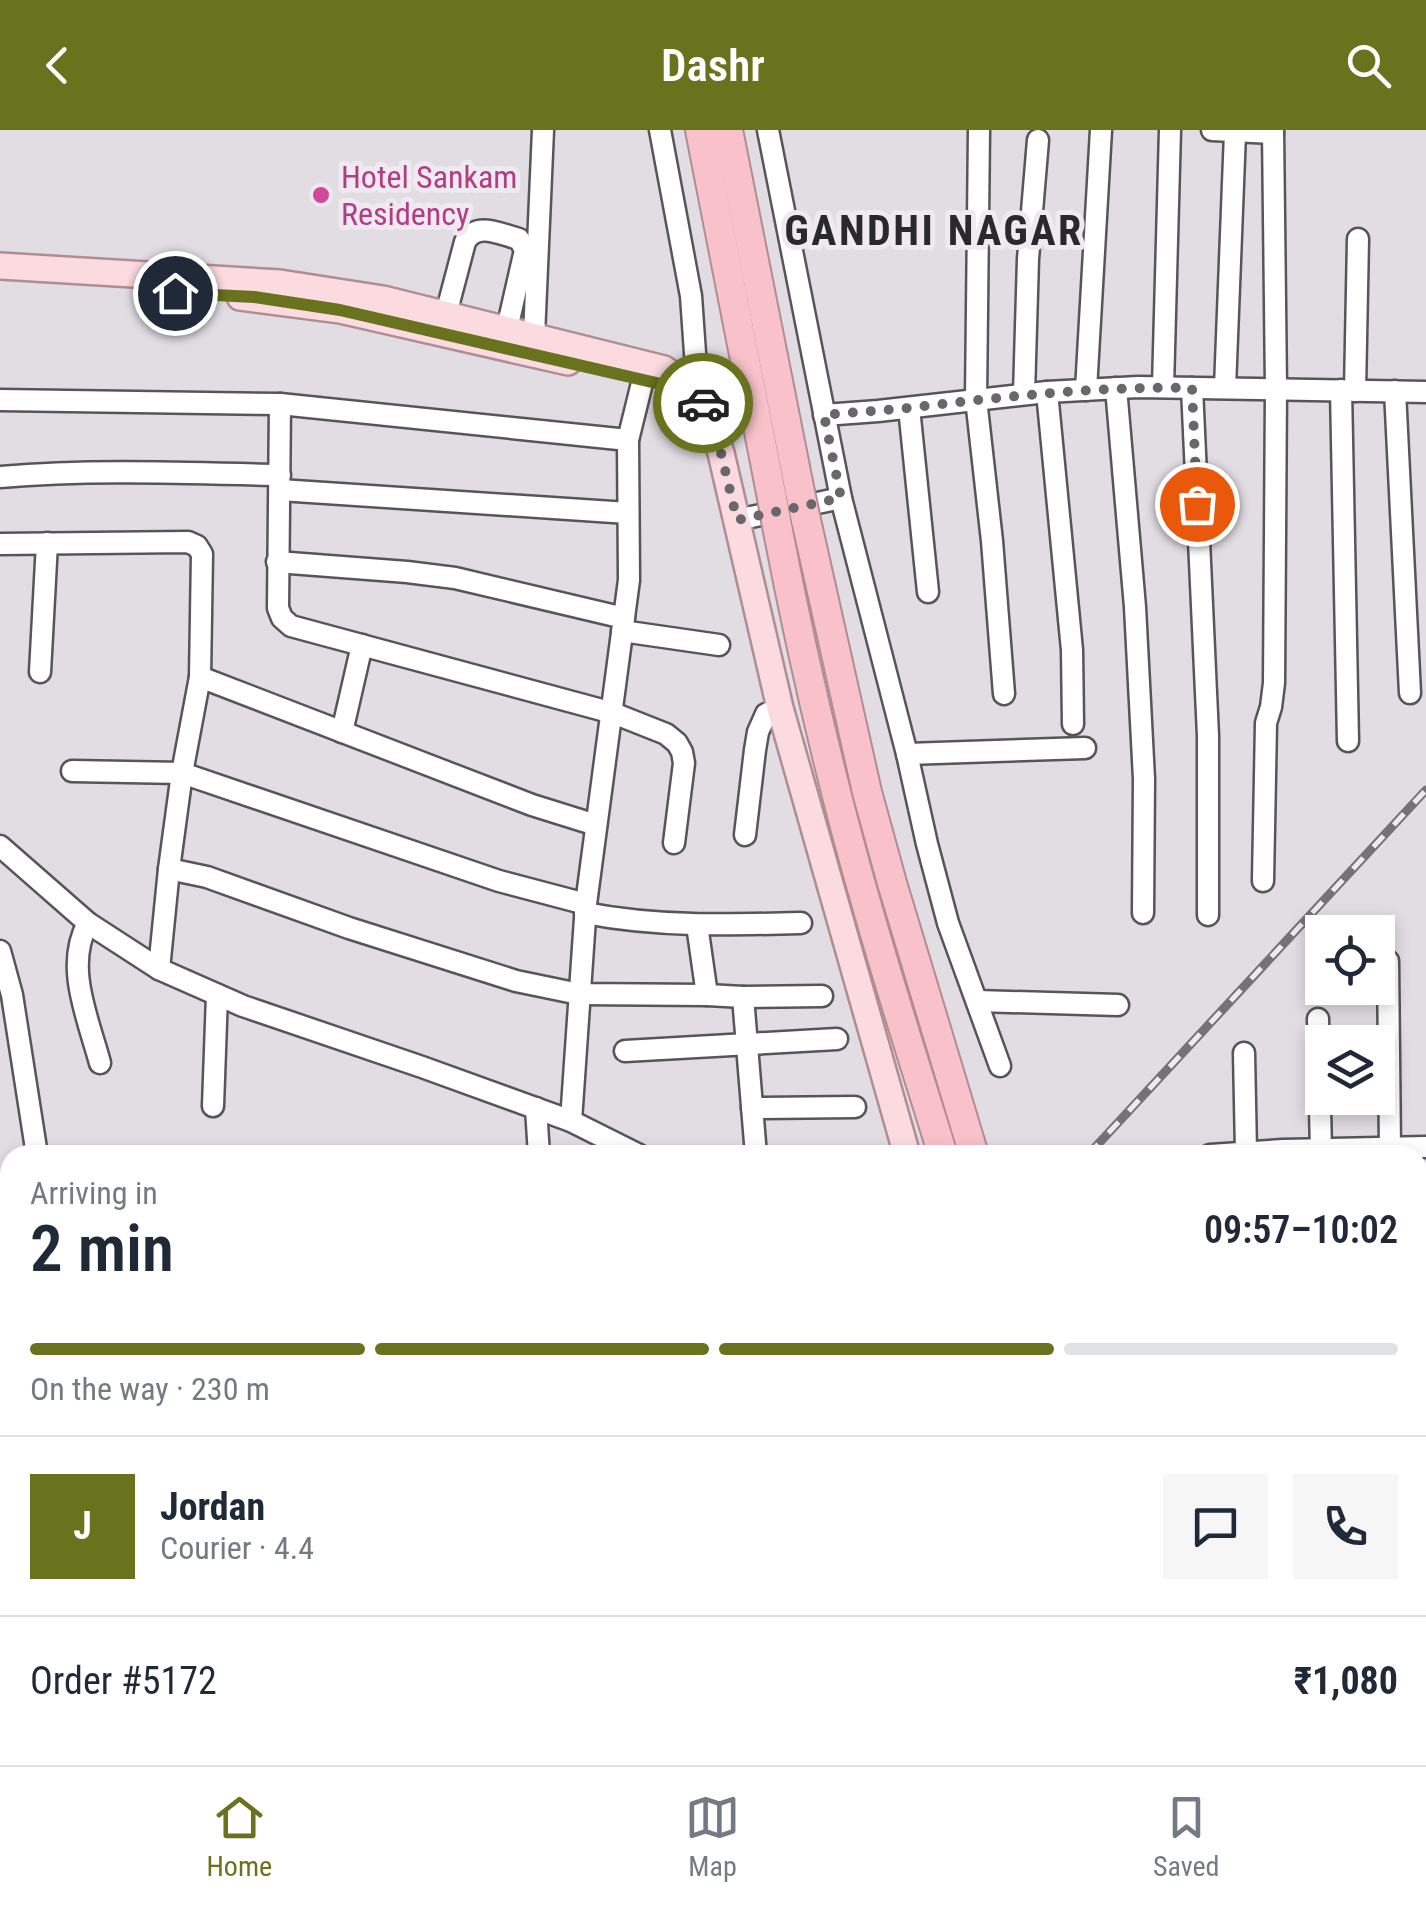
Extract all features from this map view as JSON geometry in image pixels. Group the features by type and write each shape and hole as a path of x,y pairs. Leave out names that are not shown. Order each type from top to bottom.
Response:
{"highway":[{"path":"700,130 795,620 868,912 940,1145"},
{"path":"728,130 803,506 872,810 971,1145"}],"main road":[{"path":"0,266 280,283 384,299 664,369 694,391 710,420 721,453 780,708 905,1145"},
{"path":"0,283 254,297 340,310 694,391"}],"street":[{"path":"534,336 543,130"},
{"path":"660,130 691,296 694,391"},
{"path":"768,130 841,498 948,923 1000,1066"},
{"path":"979,130 976,398 1004,694"},
{"path":"1086,390 1101,130"},
{"path":"1164,387 1170,130"},
{"path":"1212,130 1273,132 1274,683 1266,723 1264,882"},
{"path":"1225,388 1235,133"},
{"path":"1024,394 1028,260 1038,140"},
{"path":"446,314 465,242 469,234 480,229 520,239 526,250 507,329"},
{"path":"1348,741 1348,390 1358,239"},
{"path":"571,1121 586,909 629,580 628,440 643,379"},
{"path":"824,415 1116,388 1426,392"},
{"path":"1116,388 1144,778 1143,914"},
{"path":"1192,388 1208,736 1208,915"},
{"path":"1048,392 1072,650 1074,724"},
{"path":"1396,392 1410,693"},
{"path":"0,400 280,404 628,440"},
{"path":"280,404 277,562 278,608 282,618 291,626 613,713 666,734 677,743 684,763 674,844"},
{"path":"909,408 928,592"},
{"path":"0,477 120,472 628,513"},
{"path":"737,520 841,498"},
{"path":"0,544 188,542 202,554 200,676 182,773 159,969"},
{"path":"40,672 47,543"},
{"path":"277,562 455,578 623,624 719,645"},
{"path":"342,732 362,644"},
{"path":"200,676 532,806 596,825"},
{"path":"746,835 758,732 766,714 780,708"},
{"path":"908,754 1085,748"},
{"path":"72,770 182,773 625,921 697,925 801,923"},
{"path":"0,846 88,923 159,969 242,1006 571,1121 620,1145"},
{"path":"169,869 206,877 516,981 579,994 822,996"},
{"path":"88,923 80,938 78,979 100,1063"},
{"path":"697,925 708,995"},
{"path":"0,951 12,994 36,1145"},
{"path":"213,1106 217,995"},
{"path":"743,997 755,1145"},
{"path":"977,1001 1118,1005"},
{"path":"1388,1005 1390,1145"},
{"path":"1318,1018 1321,1145"},
{"path":"625,1050 837,1040"},
{"path":"1244,1053 1246,1145"},
{"path":"536,1108 538,1145"},
{"path":"752,1108 855,1108"}],"railway":[{"path":"1097,1145 1426,790"}],"way so far":[{"path":"703,403 721,453 737,520 841,498 824,415 1048,392 1192,388 1197,504"}],"place":[{"name":"Hotel Sankam Residency","path":"321,195"}],"district":[{"name":"GANDHI NAGAR","path":"934,230"}],"route":[{"path":"175,293 254,297 340,310 665,385 690,387 703,403"}]}
